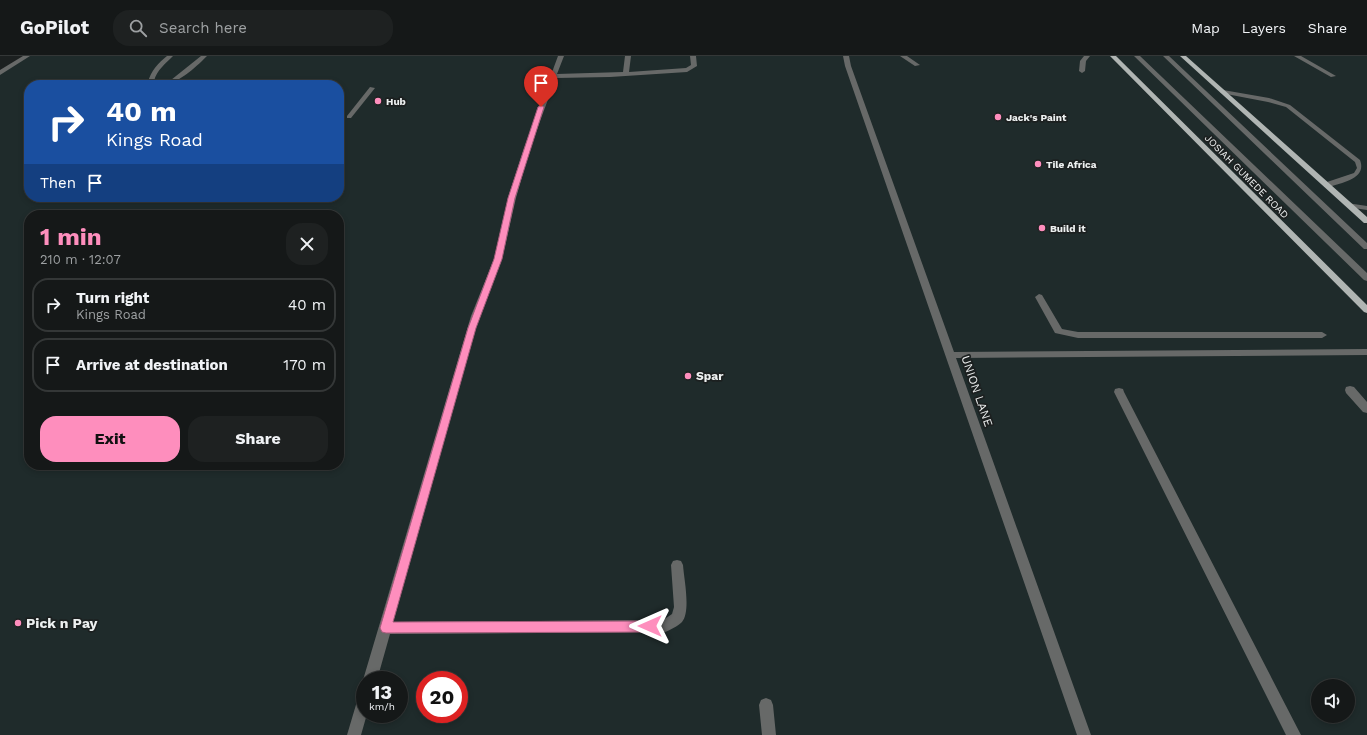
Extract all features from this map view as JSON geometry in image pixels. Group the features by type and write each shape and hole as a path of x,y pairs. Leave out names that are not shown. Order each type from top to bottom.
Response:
{"main road":[{"name":"JOSIAH GUMEDE ROAD","path":"1112,56 1367,310"},
{"path":"1184,56 1367,221"}],"street":[{"path":"0,73 27,56"},
{"path":"151,80 152,76 160,64 170,56"},
{"path":"174,80 204,56"},
{"path":"373,671 473,324 498,259 512,198 527,148 562,56"},
{"path":"626,73 628,56"},
{"path":"554,76 688,70 694,66 693,56"},
{"name":"UNION LANE","path":"846,56 853,81 1084,735"},
{"path":"903,56 917,65"},
{"path":"1082,71 1083,60 1087,56"},
{"path":"1137,56 1367,278"},
{"path":"1166,56 1367,247"},
{"path":"1297,56 1333,76"},
{"path":"349,117 372,88"},
{"path":"1223,92 1278,102 1288,106 1358,161 1361,172 1357,175 1327,185"},
{"path":"1350,205 1367,208"},
{"path":"1039,297 1058,331 1078,335 1322,335"},
{"path":"950,355 1367,352"},
{"path":"1350,390 1367,409"},
{"path":"1119,392 1294,735"},
{"path":"386,628 665,626 677,618 680,607 677,565"},
{"path":"766,706 769,735"},
{"path":"354,735 358,723"}],"shaded area":[{"path":"27,56 1367,56 1367,735 0,735 0,73"}],"place":[{"name":"Hub","path":"378,101"},
{"name":"Jack's Paint","path":"998,117"},
{"name":"Tile Africa","path":"1038,164"},
{"name":"Build it","path":"1042,228"},
{"name":"Spar","path":"688,376"},
{"name":"Pick n Pay","path":"18,623"}],"route":[{"path":"541,107 512,198 498,259 476,316 452,395 386,628 650,626"}]}
